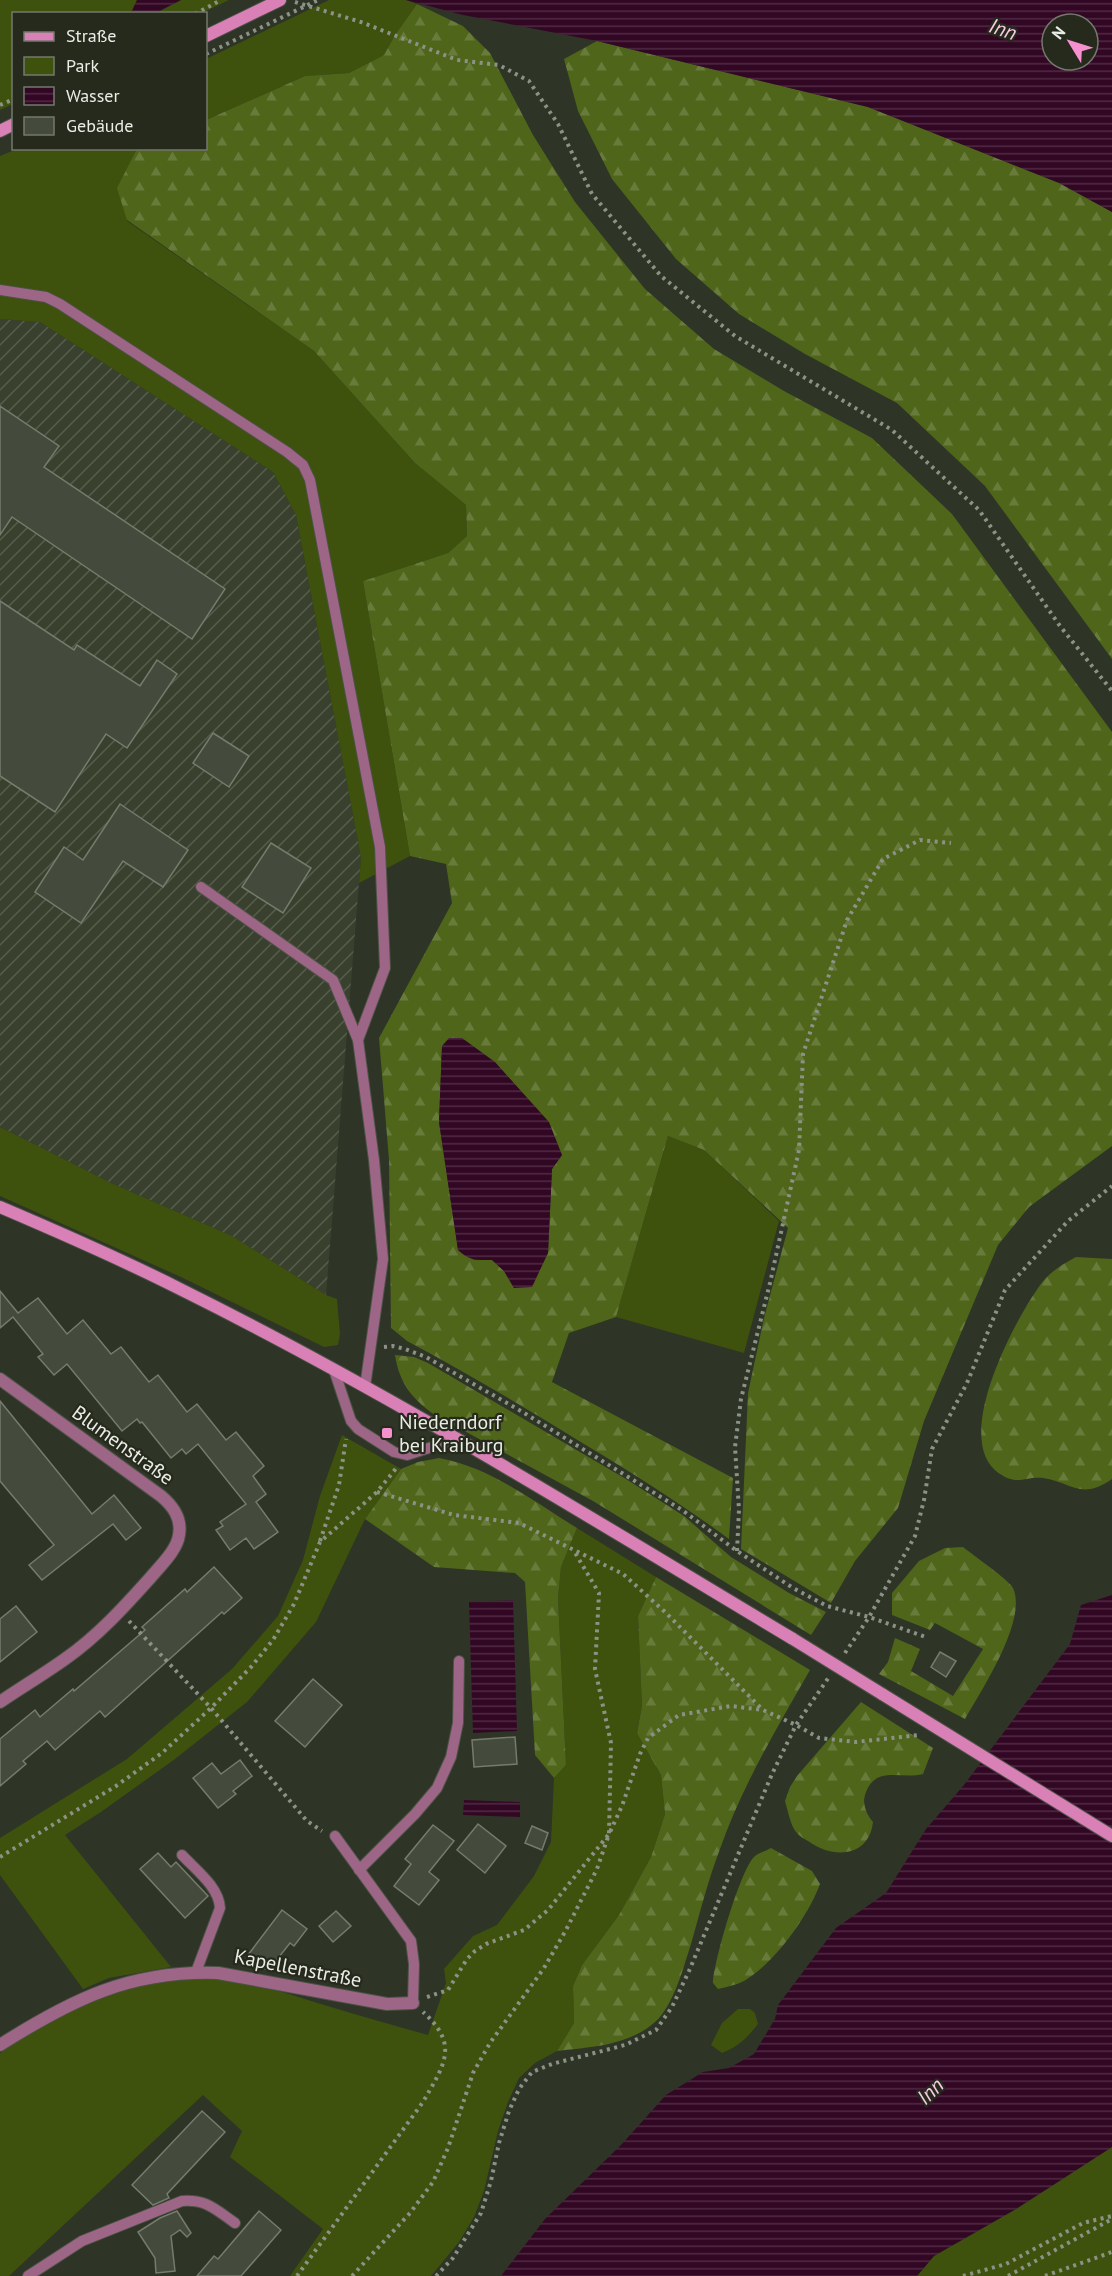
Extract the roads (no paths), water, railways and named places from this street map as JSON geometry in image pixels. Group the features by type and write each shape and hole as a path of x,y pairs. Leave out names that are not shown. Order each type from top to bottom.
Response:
{"main road":[{"path":"207,36 280,0"},
{"path":"0,1207 181,1289 458,1439 793,1639 1112,1836"}],"street":[{"name":"Blumenstraße","path":"0,1379 161,1496 174,1510 179,1524 178,1539 161,1565 120,1612 66,1659 0,1702"},
{"name":"Kapellenstraße","path":"0,2045 58,2009 101,1991 143,1979 196,1972 244,1976 387,2004 413,2003"}],"lane":[{"path":"0,290 46,297 60,304 287,452 303,465 310,480 380,847 385,968 358,1040"},
{"path":"201,887 333,980 358,1040 374,1160 383,1259 365,1387"},
{"path":"334,1370 351,1421 358,1429 388,1448 407,1455 458,1439"},
{"path":"359,1870 415,1814 437,1788 451,1757 458,1724 459,1661"},
{"path":"335,1836 411,1941 414,1964 413,2003"},
{"path":"182,1855 215,1891 220,1908 196,1972"},
{"path":"28,2276 82,2241 183,2200 197,2200 235,2223"}],"water":[{"path":"137,0 181,0 157,12 131,12"},
{"name":"Inn","path":"406,0 1112,0 1112,212 1059,183 868,107 597,41 463,15"},
{"path":"449,1038 462,1038 495,1062 549,1122 562,1155 552,1169 548,1253 532,1287 514,1288 504,1271 492,1260 470,1258 458,1250 439,1122 442,1046"},
{"name":"Inn","path":"1112,1595 1112,2147 1016,2209 934,2256 917,2276 501,2276 545,2219 621,2145 666,2095 703,2072 729,2068 754,2054 775,2019 778,2005 836,1928 886,1893 926,1829 964,1785 1070,1644 1081,1605"},
{"path":"513,1600 517,1731 473,1733 469,1602"},
{"path":"464,1800 520,1802 520,1817 463,1815"}],"place":[{"name":"Niederndorf bei Kraiburg","path":"387,1433"}]}
